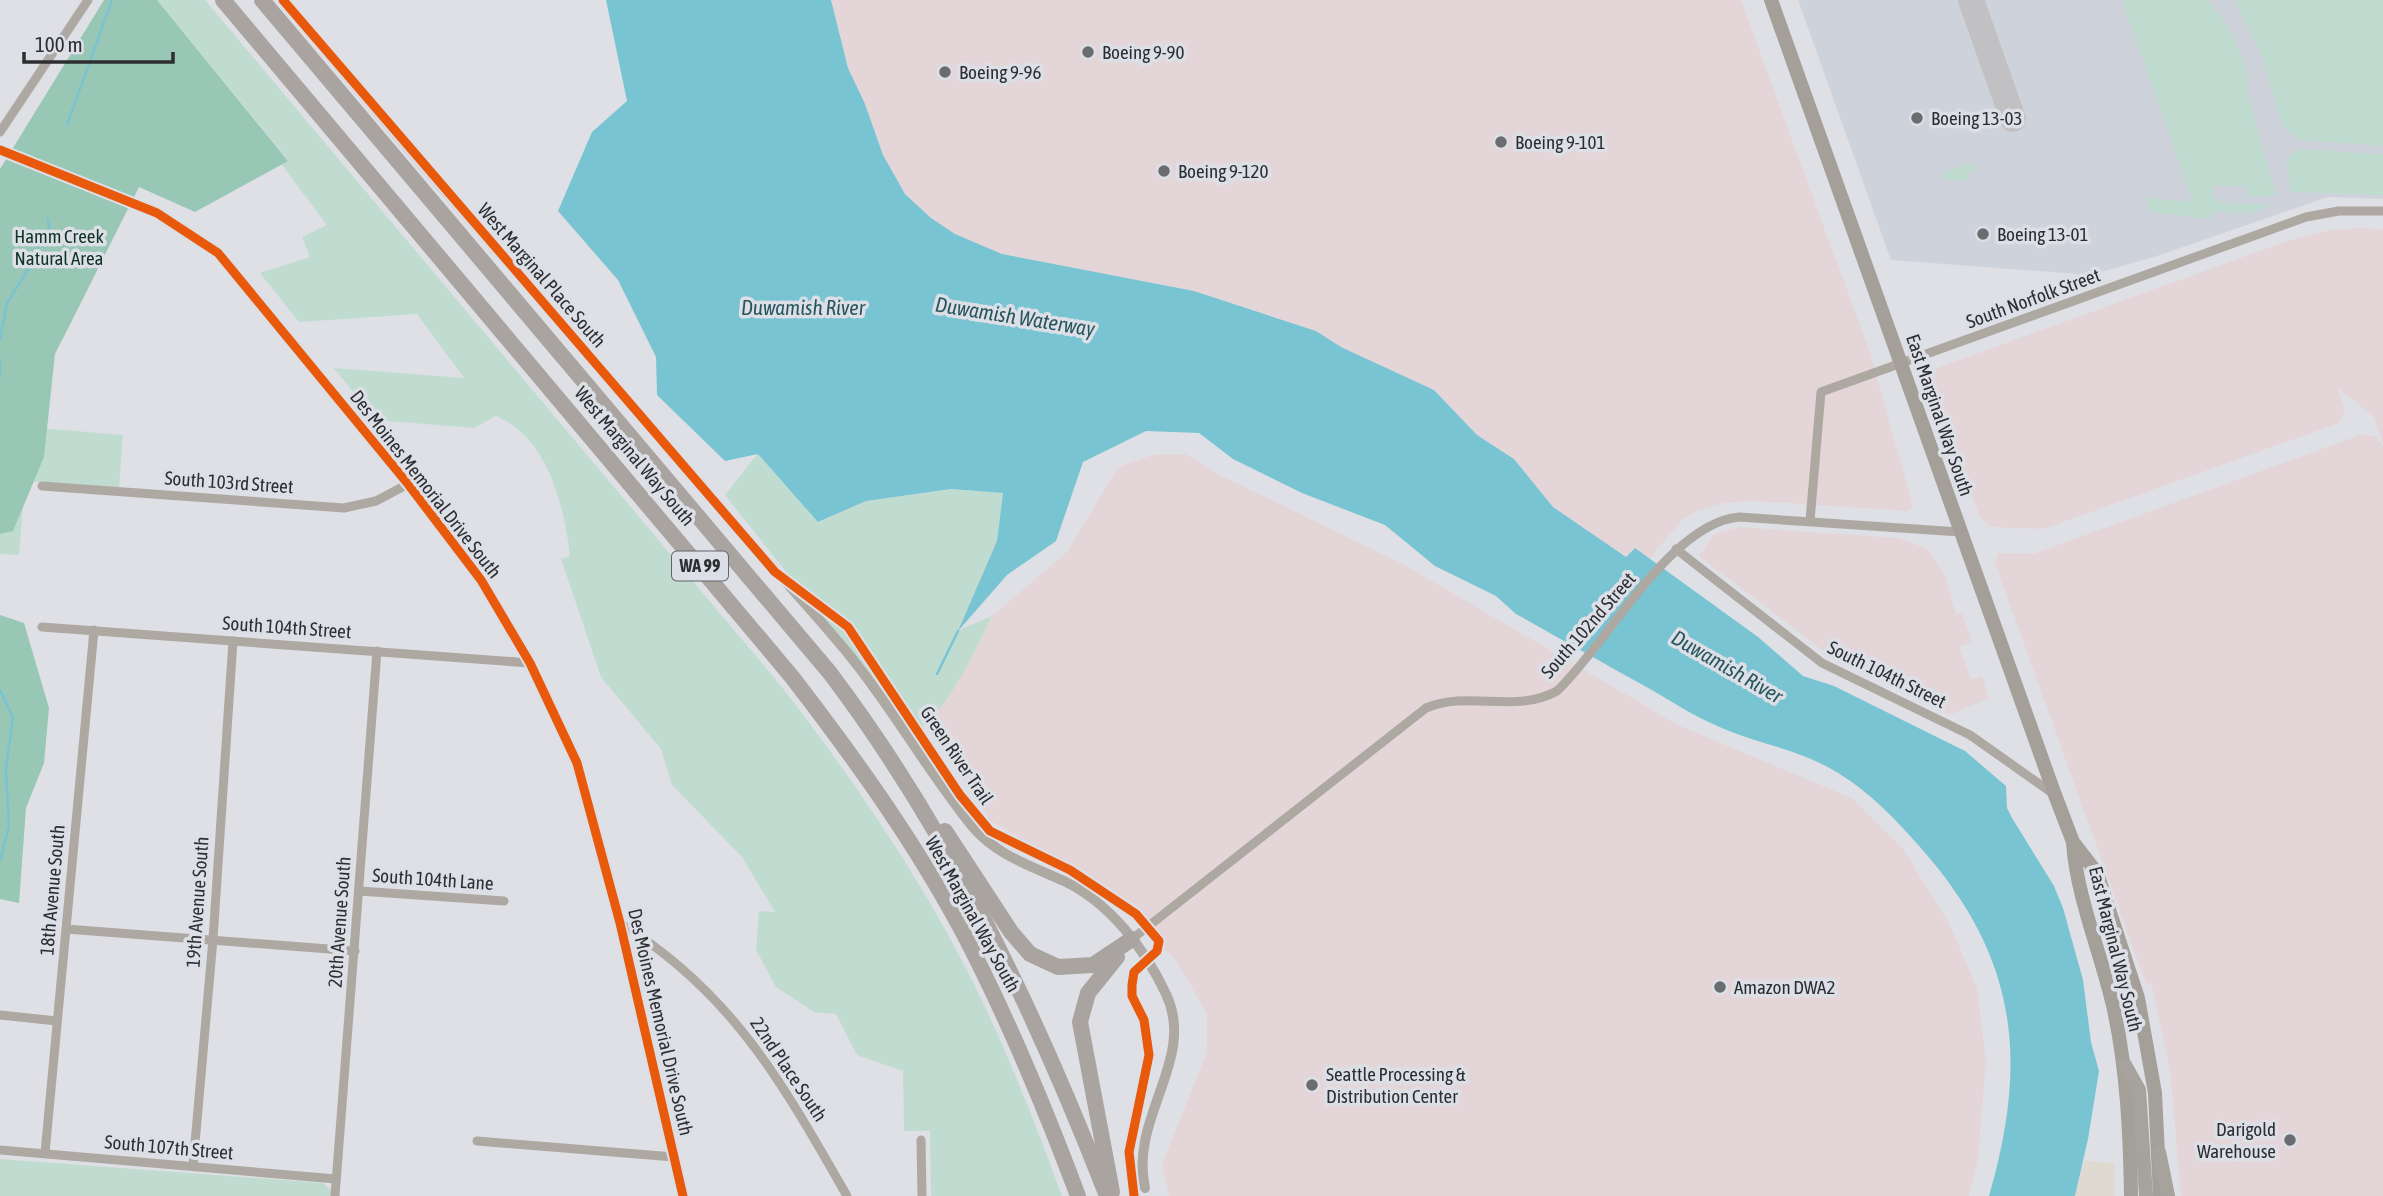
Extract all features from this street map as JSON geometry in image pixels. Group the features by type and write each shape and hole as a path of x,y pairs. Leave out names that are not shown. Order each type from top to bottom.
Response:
{"highway":[{"name":"West Marginal Way South","path":"223,0 792,677 879,794 965,936 1006,1019 1077,1196"},
{"name":"West Marginal Way South","path":"262,0 830,673 899,768 1008,963 1052,1058 1107,1196"},
{"path":"899,768 953,843 1017,941 1030,954 1058,967 1093,965 1132,939"},
{"path":"1113,1196 1080,1023 1087,993 1132,939"},
{"path":"2125,1065 2139,1090 2146,1196"},
{"path":"2159,1152 2168,1196"}],"main road":[{"name":"East Marginal Way South","path":"1771,0 2073,842 2075,867 2100,952 2125,1065 2131,1196"},
{"name":"Des Moines Memorial Drive South","path":"0,150 157,213 218,253 408,484 481,580 530,663 577,763 620,923 683,1196"},
{"name":"East Marginal Way South","path":"2073,842 2098,873 2128,959 2141,1009 2152,1071 2160,1196"}],"street":[{"path":"0,132 89,0"},
{"name":"West Marginal Place South","path":"283,0 852,659 972,826 1000,850 1093,899 1132,939 1165,992 1171,1007 1175,1034 1170,1064 1143,1139 1142,1172 1146,1192"},
{"name":"South Norfolk Street","path":"1810,521 1821,392 2306,217 2339,211 2383,211"},
{"name":"South 103rd Street","path":"42,486 344,508 363,506 408,484"},
{"name":"South 102nd Street","path":"1132,939 1413,716 1448,701 1525,702 1544,698 1563,685 1676,549 1707,525 1729,518 1960,532"},
{"name":"South 104th Street","path":"1676,549 1822,663 1953,726 2055,795"},
{"name":"South 104th Street","path":"42,627 530,663"},
{"name":"18th Avenue South","path":"45,1153 94,631"},
{"name":"19th Avenue South","path":"193,1166 213,939 233,641"},
{"name":"20th Avenue South","path":"335,1196 377,651"},
{"name":"South 104th Lane","path":"359,891 504,901"},
{"name":"22nd Place South","path":"620,923 650,941 689,973 721,1003 757,1046 847,1196"},
{"path":"65,929 355,951"},
{"path":"0,1015 57,1021"},
{"path":"921,1140 922,1196"},
{"path":"477,1141 674,1157"},
{"name":"South 107th Street","path":"0,1150 336,1179"}],"shaded area":[{"path":"831,0 1741,0 1869,350 1913,506 1907,511 1753,501 1724,503 1697,511 1682,520 1649,559 1635,548 1627,558 1553,507 1514,459 1477,435 1434,390 1341,347 1316,331 1194,291 1002,254 955,234 931,218 905,194 883,155 865,104 848,68"},
{"path":"1798,0 2383,0 2383,199 2328,197 2154,257 2076,279 2077,274 1891,260"},
{"path":"2383,229 2383,443 2374,417 2338,388 2345,410 2339,423 2044,529 1990,527 1979,515 1931,382 1937,368 2287,241 2330,230"},
{"path":"2363,434 2377,437 2383,446 2383,1196 2181,1196 2170,1069 2151,983 2146,984 1995,563 1998,553 2033,554"},
{"path":"1186,454 1216,473 1405,565 1678,725 1852,798 1902,847 1950,925 1977,988 1986,1061 1978,1160 1969,1196 1169,1196 1162,1164 1207,1052 1207,1014 1177,962 1134,917 1075,871 991,821 926,725 974,654 992,616 1067,552 1118,467 1152,455"},
{"path":"1740,527 1897,538 1926,548 1944,573 1956,614 1962,613 1972,642 1959,647 1971,679 1982,676 1989,698 1950,715 1830,656 1699,556 1714,534"},
{"path":"2084,1161 2115,1163 2114,1196 2075,1196"}],"green space":[{"path":"104,0 157,0 288,161 195,212 139,187 55,354 44,457 13,531 0,534 0,169"},
{"path":"157,0 205,0 781,686 850,779 893,843 952,942 1012,1067 1062,1196 931,1196 930,1131 904,1131 903,1071 857,1055 836,1014 814,1012 776,987 756,950 759,911 775,912 742,857 672,785 661,749 601,677 561,559 570,556 567,536 558,495 541,457 529,440 514,426 496,416 474,428 375,420 334,368 464,378 417,314 299,322 260,273 310,257 302,237 327,225 281,164 288,160"},
{"path":"2122,0 2207,0 2228,26 2247,74 2248,96 2276,196 2247,197 2247,186 2213,186 2212,195 2222,203 2272,205 2250,213 2213,212 2211,219 2150,212 2147,198 2193,202"},
{"path":"2235,0 2383,0 2383,146 2300,140 2283,127 2261,53"},
{"path":"2304,149 2383,155 2383,195 2291,192 2286,161 2293,152"},
{"path":"1972,162 1976,171 1970,171 1968,181 1941,179 1942,173"},
{"name":"Hamm Creek Natural Area","path":"41,190 121,222 90,277 93,279 63,339 34,337 28,427 123,435 119,488 25,481 19,555 0,554 0,326"},
{"path":"758,453 819,522 866,501 951,489 1003,493 997,541 959,630 992,616 950,695 915,734 725,495"},
{"path":"0,615 24,623 49,708 44,763 26,808 19,903 0,899"},
{"path":"0,1159 323,1183 332,1191 332,1196 0,1196"}],"water":[{"name":"Duwamish River","path":"606,0 831,0 848,68 865,104 883,155 905,194 931,218 955,234 1002,254 1194,291 1316,331 1341,347 1434,390 1477,435 1514,459 1553,507 1626,557 1635,548 1758,637 1803,676 1834,686 1965,751 2006,786 2007,808 2054,886 2063,908 2083,980 2091,1042 2099,1071 2075,1196 1989,1196 2009,1099 2010,1054 2006,1011 1995,969 1977,928 1952,888 1920,847 1882,807 1850,780 1823,765 1706,721 1516,614 1496,596 1435,566 1385,525 1302,493 1233,459 1199,433 1146,431 1083,462 1056,541 1007,575 958,631 997,541 1003,493 951,489 866,501 818,522 758,454 725,461 657,395 656,357 618,280 558,211 592,132 627,101"}],"waterway":[{"path":"67,125 112,0"},
{"path":"0,339 7,303 29,268 38,246 50,236 48,219"},
{"path":"0,360 0,376"},
{"path":"937,674 958,631"},
{"path":"0,690 13,717 6,770 9,826 0,861"}],"taxiway":[{"path":"1971,0 2013,119"}],"cycle path":[{"name":"Green River Trail","path":"283,0 775,572 848,627 960,795 990,831 1070,870 1136,914 1159,941 1157,951 1134,972 1132,985 1132,996 1144,1020 1149,1055 1129,1152 1134,1196"},
{"path":"0,150 157,213 218,253 408,484 481,580 530,663 577,763 620,923 683,1196"}],"place":[{"name":"Boeing 9-90","path":"1088,52"},
{"name":"Boeing 9-96","path":"945,72"},
{"name":"Boeing 13-03","path":"1917,118"},
{"name":"Boeing 9-101","path":"1501,142"},
{"name":"Boeing 9-120","path":"1164,171"},
{"name":"Boeing 13-01","path":"1983,234"},
{"name":"Amazon DWA2","path":"1720,987"},
{"name":"Seattle Processing & Distribution Center","path":"1312,1085"},
{"name":"Darigold Warehouse","path":"2290,1140"}],"water label":[{"name":"Duwamish Waterway","path":"1015,317"}]}
